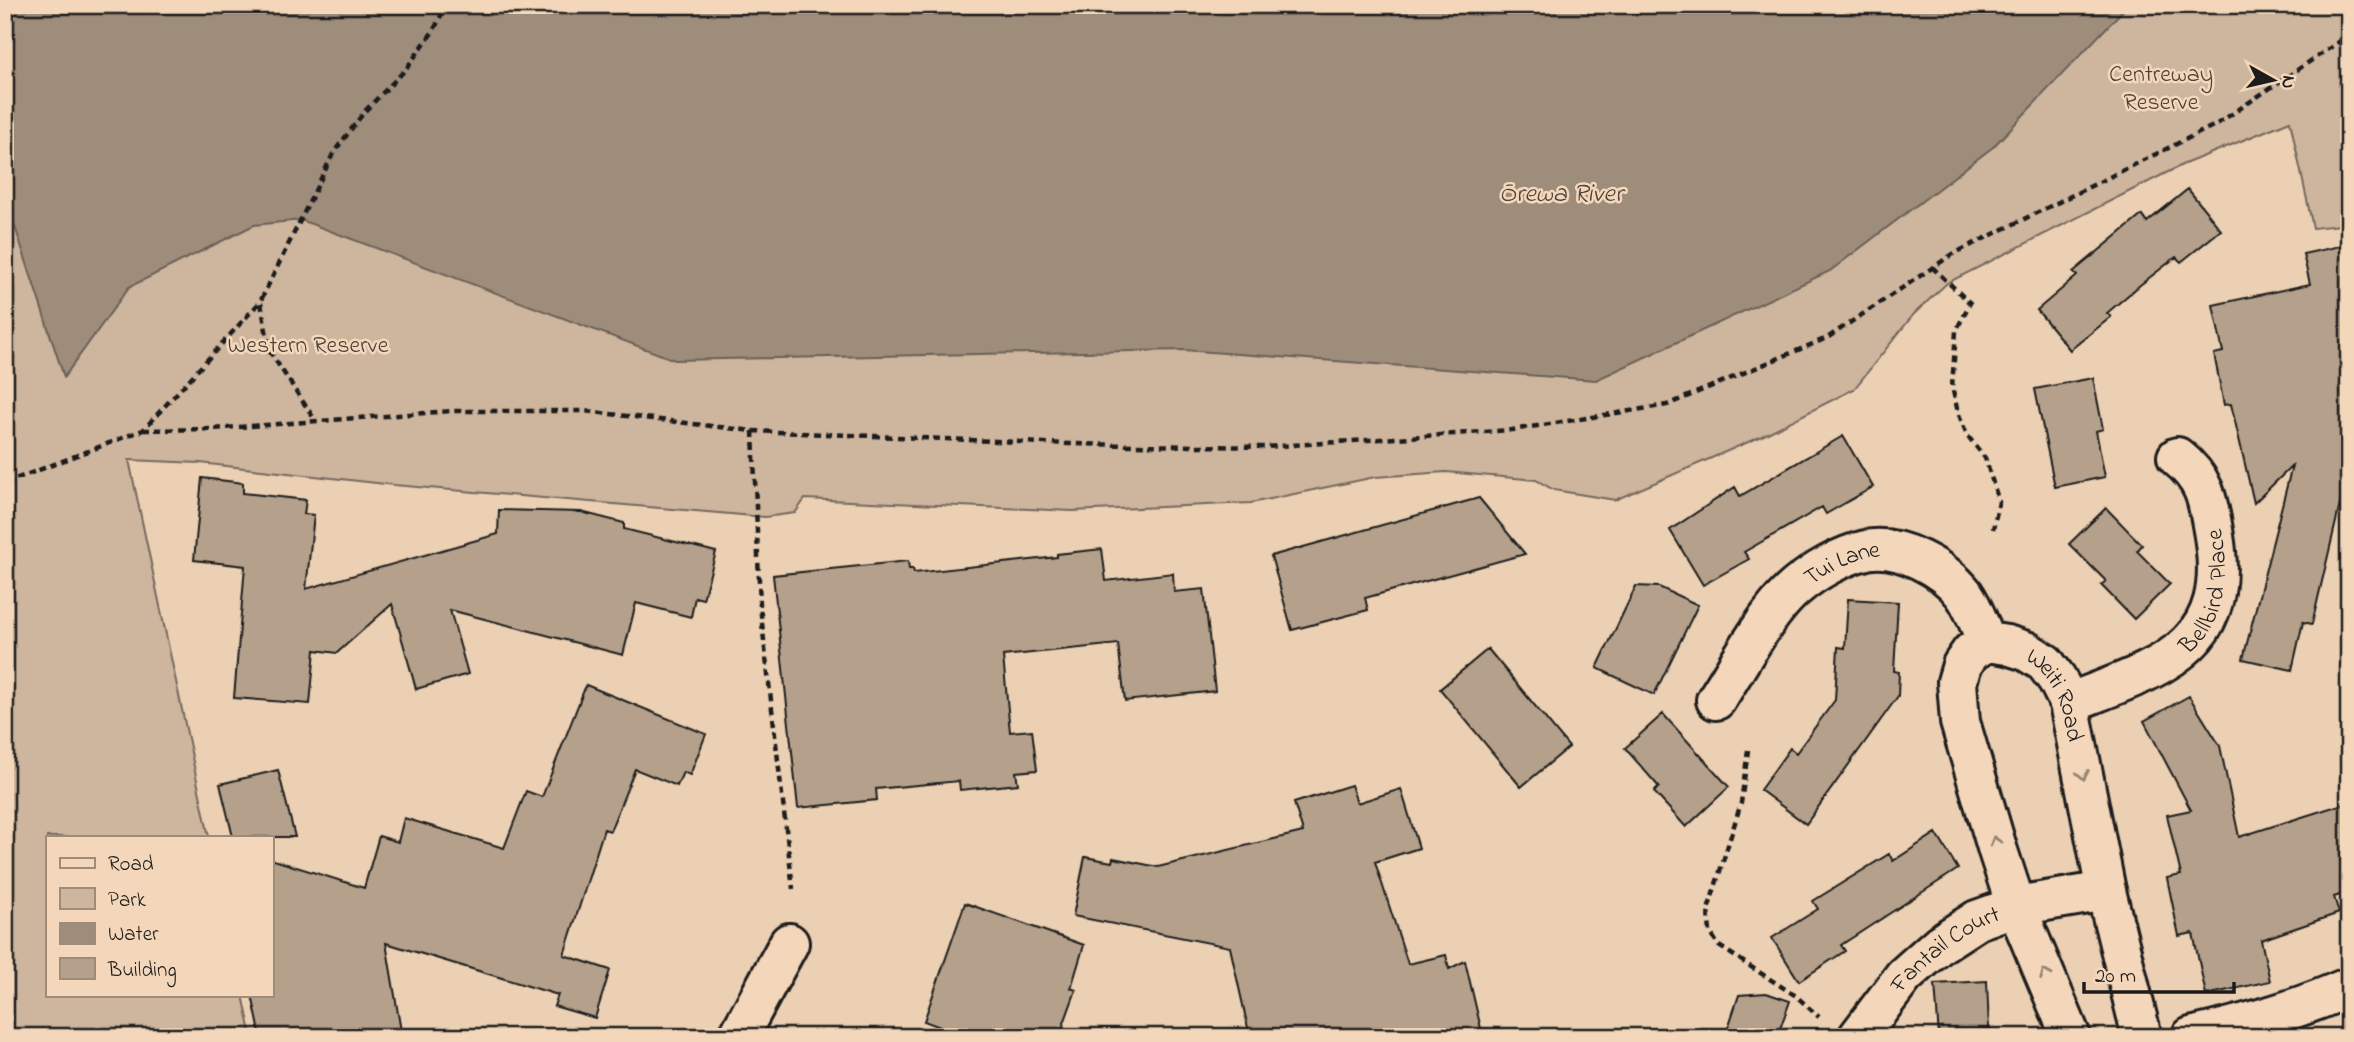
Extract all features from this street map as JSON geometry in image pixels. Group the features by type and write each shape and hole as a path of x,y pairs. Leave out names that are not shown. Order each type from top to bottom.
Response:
{"street":[{"name":"Bellbird Place","path":"2069,703 2166,662 2187,648 2203,629 2217,585 2218,558 2201,481 2192,468 2177,457"},
{"name":"Tui Lane","path":"1716,700 1768,620 1794,588 1828,565 1867,550 1890,551 1912,557 1943,572 1965,595 1987,642"},
{"name":"Weiti Road","path":"2071,1037 2016,906 1960,722 1957,681 1962,665 1971,652 1987,642 2017,648 2045,663 2069,703 2106,891 2141,1037"},
{"name":"Fantail Court","path":"1858,1037 1904,976 1940,944 1977,920 2016,906 2106,891"},
{"path":"738,1037 789,943"},
{"path":"2191,1037 2262,1020 2308,1005 2349,987"}],"path":[{"path":"143,430 260,302 334,152 365,111 407,69 434,30 446,5"},
{"path":"5,483 143,430 212,429 452,411 585,411 753,430 1069,444 1265,447 1512,430 1667,405 1827,338 1932,267 2010,225 2217,124 2349,35"},
{"path":"1932,267 1970,303 1956,331 1952,387 1967,435 1985,458 1999,502 1993,529"},
{"path":"260,302 270,352 315,421"},
{"path":"753,430 760,606 793,889"},
{"path":"1748,750 1741,803 1709,910 1710,932 1719,946 1796,996 1819,1017"}],"green space":[{"path":"5,5 2349,5 2349,224 2313,228 2290,121 2182,165 1947,283 1914,314 1854,389 1762,436 1615,500 1554,490 1536,480 1446,472 1375,477 1251,503 1072,511 805,499 795,513 765,517 394,485 200,463 129,460 209,836 46,836 46,996 243,996 252,1037 5,1037"}],"water":[{"name":"Ōrewa River","path":"5,5 2128,5 1993,147 1830,271 1596,380 1183,350 675,360 301,220 254,225 129,287 64,377 5,196"}],"building":[{"path":"2188,189 2221,230 2181,262 2176,257 2140,285 2107,313 2111,317 2070,350 2037,310 2077,276 2073,272 2142,215 2147,222"},
{"path":"2349,244 2349,466 2312,624 2303,622 2292,670 2243,659 2292,466 2254,503 2231,404 2224,405 2214,354 2223,352 2213,305 2310,284 2303,254"},
{"path":"2093,378 2103,429 2096,431 2105,477 2055,487 2035,389"},
{"path":"1843,436 1873,487 1826,514 1822,507 1744,552 1749,559 1703,585 1670,530 1735,487 1740,496"},
{"path":"202,478 243,483 243,493 306,500 304,514 314,515 306,589 498,534 499,510 581,512 624,523 624,529 716,552 703,599 695,597 691,617 636,603 623,655 450,610 468,674 416,689 392,604 337,653 315,650 310,704 234,698 245,566 194,560"},
{"path":"1479,498 1525,554 1365,598 1368,610 1292,630 1271,556"},
{"path":"2106,508 2142,545 2137,551 2170,584 2134,619 2101,585 2106,581 2069,544"},
{"path":"1102,549 1106,581 1173,573 1174,592 1204,589 1215,691 1125,701 1118,644 1003,656 1010,732 1032,730 1037,770 1016,772 1018,784 960,790 959,781 876,789 877,800 798,808 773,575 908,561 909,569 913,569 914,573 1057,557 1057,554"},
{"path":"1636,586 1659,587 1698,605 1654,695 1597,668"},
{"path":"1848,599 1898,602 1894,671 1899,672 1898,696 1806,824 1760,790 1790,748 1796,753 1835,700 1838,647 1845,648"},
{"path":"1488,649 1569,747 1521,787 1440,689"},
{"path":"586,685 706,734 690,775 683,772 677,786 635,769 610,831 604,829 564,955 610,970 595,1018 554,1006 558,995 386,943 402,1037 261,1037 252,996 273,996 273,860 364,888 379,836 398,842 404,818 504,848 526,791 542,797"},
{"path":"2189,696 2220,746 2239,837 2349,802 2349,892 2334,897 2339,913 2261,940 2270,981 2206,995 2193,933 2179,936 2167,878 2181,875 2167,815 2191,810 2144,721"},
{"path":"1663,714 1729,787 1686,827 1654,792 1659,787 1625,748"},
{"path":"278,770 295,837 233,836 220,784"},
{"path":"1351,785 1357,803 1401,789 1419,848 1375,862 1408,964 1446,955 1449,969 1465,961 1483,1037 1250,1037 1230,947 1073,916 1085,857 1112,862 1113,858 1158,867 1303,832 1294,803"},
{"path":"1936,833 1958,869 1841,945 1845,951 1799,981 1772,938 1818,909 1813,901 1889,854 1893,861"},
{"path":"965,903 1084,945 1071,988 1076,990 1059,1037 967,1037 924,1021"},
{"path":"1987,981 1989,1030 1981,1030 1981,1037 1939,1037 1935,984"},
{"path":"1766,993 1790,1001 1777,1037 1725,1037 1739,995"}],"park label":[{"name":"Centreway Reserve","path":"2161,87"},
{"name":"Western Reserve","path":"308,344"}]}
